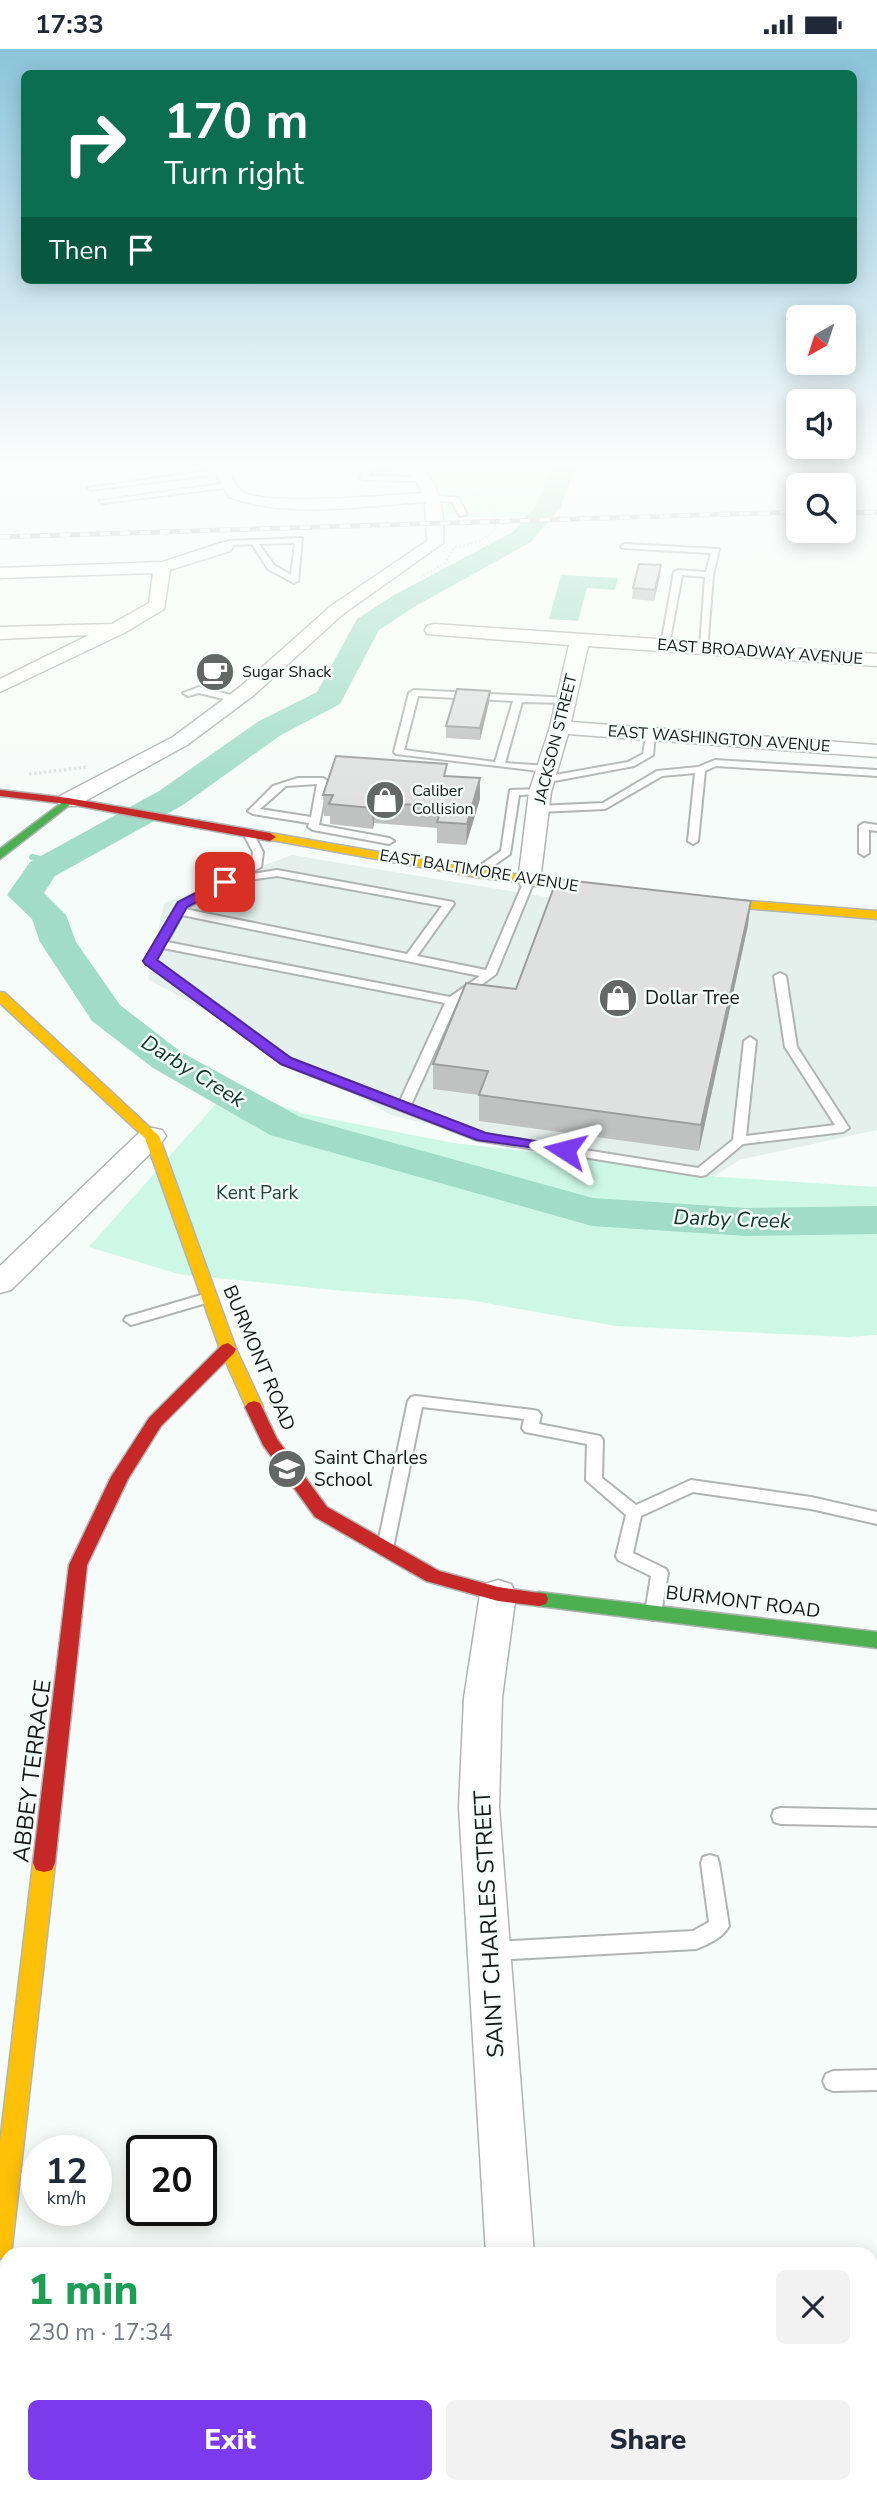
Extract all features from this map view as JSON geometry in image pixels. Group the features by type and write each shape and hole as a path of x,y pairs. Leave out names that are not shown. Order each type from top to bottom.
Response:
{"street":[{"path":"0,686 119,628 158,605 161,576"},
{"path":"0,855 7,842 68,801 180,741 236,699 337,610 387,576"},
{"path":"0,633 119,628"},
{"name":"EAST BROADWAY AVENUE","path":"434,630 877,660"},
{"name":"JACKSON STREET","path":"529,881 542,787 560,727 579,639"},
{"name":"EAST WASHINGTON AVENUE","path":"560,727 877,751"},
{"name":"EAST BALTIMORE AVENUE","path":"0,793 68,801 476,873 624,892"},
{"path":"679,899 877,915"},
{"name":"BURMONT ROAD","path":"0,996 152,1136 228,1349 269,1441 321,1512 433,1576 498,1594 877,1640"},
{"path":"0,1283 152,1136"},
{"name":"ABBEY TERRACE","path":"0,2247 78,1565 120,1477 155,1422 228,1349"},
{"name":"SAINT CHARLES STREET","path":"498,1594 483,1698 479,1807 510,2247"}],"lane":[{"path":"665,645 677,576"},
{"path":"704,648 709,576"},
{"path":"188,692 199,690 236,699"},
{"path":"566,700 414,692 399,752 499,765 542,787 605,806 660,773 700,771 715,762 877,773"},
{"path":"499,765 518,699"},
{"path":"476,873 506,852 514,792 631,764 648,755 650,734"},
{"path":"692,841 700,771"},
{"path":"314,821 253,811 276,785 291,780 323,781 313,827 392,836 380,856"},
{"path":"863,853 864,826 877,828"},
{"path":"248,833 258,852 257,865 182,905 150,961 286,1061 482,1137 701,1172 739,1141 843,1128 791,1047 780,976"},
{"path":"225,882 277,873 449,904 409,959"},
{"path":"404,1107 452,1001 490,974 529,881"},
{"path":"178,911 490,974"},
{"path":"160,944 452,1001"},
{"path":"739,1141 750,1041"},
{"path":"131,1320 210,1298"},
{"path":"385,1549 416,1401 533,1415 530,1428 595,1440 594,1479 634,1513"},
{"path":"634,1513 691,1486 811,1503 877,1518"},
{"path":"634,1513 624,1556 660,1573 653,1613"},
{"path":"780,1816 877,1818"},
{"path":"489,1951 696,1940 719,1926 710,1863"},
{"path":"833,2081 877,2080"}],"path":[{"path":"27,774 88,766 78,774"}],"shaded area":[{"path":"561,576 618,578 615,590 587,588 578,621 549,619"},
{"path":"292,855 546,897 568,893 877,920 877,1130 739,1160 697,1188 391,1115 148,979 164,903"}],"green space":[{"name":"Kent Park","path":"230,1088 301,1113 453,1143 607,1160 689,1175 877,1187 877,1335 847,1337 616,1326 469,1300 343,1291 178,1274 89,1247"}],"building":[{"path":"636,576 658,576 655,590 633,588"},
{"path":"457,689 490,691 480,728 446,726"},
{"path":"336,756 447,764 444,776 480,778 467,824 437,822 442,807 374,802 372,808 329,804 333,795 323,795"},
{"path":"557,879 751,901 701,1125 479,1095 488,1071 433,1064 466,983 516,989"}],"waterway":[{"name":"Darby Creek","path":"450,576 367,625 329,698 270,728 171,798 42,869 25,895 48,915 58,942 106,1013 167,1060 285,1126 592,1212 746,1222 877,1220"},
{"path":"32,857 54,862"}],"traffic: fast":[{"path":"0,855 68,801"},
{"path":"539,1599 877,1640"}],"traffic: slow":[{"path":"270,837 476,873 607,890"},
{"path":"698,901 877,915"},
{"path":"0,996 152,1136 228,1349 254,1407"},
{"path":"0,2247 44,1863"}],"traffic: jam":[{"path":"0,793 68,801 270,837"},
{"path":"44,1863 78,1565 120,1477 155,1422 228,1349"},
{"path":"254,1407 269,1441 321,1512 433,1576 498,1594 539,1599"}],"place":[{"name":"Sugar Shack","path":"215,672"},
{"name":"Caliber Collision","path":"385,800"},
{"name":"Dollar Tree","path":"618,998"},
{"name":"Saint Charles School","path":"287,1469"}],"route":[{"path":"225,882 182,905 150,961 286,1061 482,1137 565,1150"}]}
